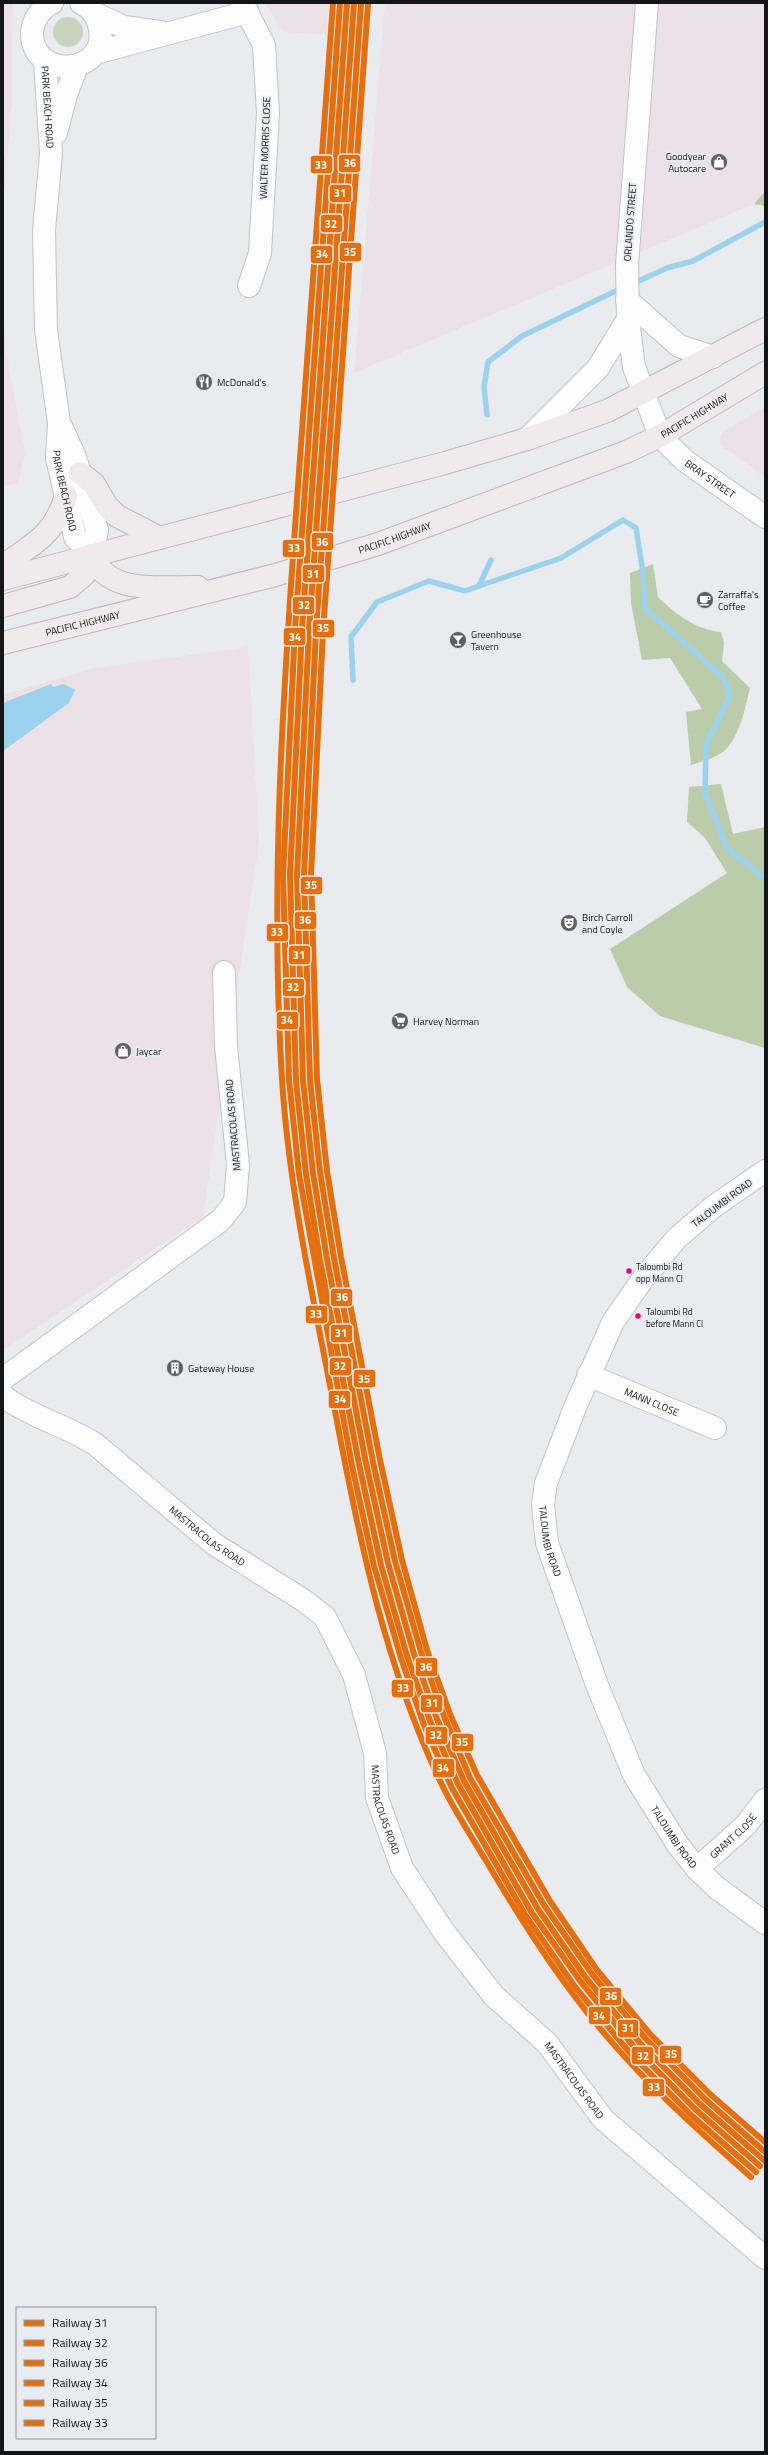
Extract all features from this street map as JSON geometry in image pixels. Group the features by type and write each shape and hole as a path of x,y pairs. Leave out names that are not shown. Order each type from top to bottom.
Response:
{"highway":[{"path":"3,579 527,439 607,411 765,329"},
{"name":"PACIFIC HIGHWAY","path":"9,643 227,587 378,544 626,452 660,436 765,374"},
{"path":"80,473 94,484 108,506 117,516 160,538"},
{"path":"3,566 46,534 59,516 66,496"},
{"path":"92,555 96,566 102,573 115,581 128,584 227,587"},
{"path":"3,606 70,587 84,575 89,568 92,555"}],"street":[{"name":"ORLANDO STREET","path":"647,3 627,265 627,310 632,360 660,436"},
{"path":"49,4 35,21 32,31 38,52 45,60 66,68 77,66 87,61 95,53 99,44 101,33 87,6"},
{"name":"WALTER MORRIS CLOSE","path":"87,6 124,27 170,33 245,7 264,45 268,113 260,253 249,286"},
{"path":"95,53 170,33"},
{"name":"PARK BEACH ROAD","path":"45,60 51,154 44,230 46,330 59,423 57,458 75,537 92,555"},
{"name":"PARK BEACH ROAD","path":"51,154 66,95 77,66"},
{"path":"527,439 598,368 627,310 680,346 713,357"},
{"name":"PARK BEACH ROAD","path":"59,423 75,457 97,530 92,555"},
{"name":"BRAY STREET","path":"660,436 684,460 765,516"},
{"name":"MASTRACOLAS ROAD","path":"3,1379 221,1220 235,1202 238,1165 226,1046 224,972"},
{"name":"TALOUMBI ROAD","path":"765,1171 713,1207 676,1239 642,1280 613,1322 588,1375 546,1483 543,1506 546,1543 597,1686 634,1774 678,1845 697,1869 717,1888 765,1923"},
{"name":"MANN CLOSE","path":"588,1375 715,1428"},
{"name":"MASTRACOLAS ROAD","path":"3,1396 27,1411 80,1434 95,1444 214,1544 303,1600 325,1617 354,1675 375,1753 377,1798 402,1868 444,1932 494,1996 547,2043 603,2119 765,2258"},
{"name":"GRANT CLOSE","path":"697,1869 746,1825 765,1800"}],"shaded area":[{"path":"3,3 13,3 12,102 3,207"},
{"path":"265,3 336,3 335,35 283,32"},
{"path":"385,3 765,3 765,191 754,204 354,373"},
{"path":"3,288 5,347 25,453 18,483 3,486"},
{"path":"765,407 765,477 722,446 720,438 724,431"},
{"path":"248,647 259,842 203,1217 3,1350 3,695 95,668"}],"green space":[{"path":"68,17 79,21 83,32 79,43 68,47 57,43 53,32 57,21"},
{"path":"765,191 765,206 754,204"},
{"path":"653,564 658,597 679,615 695,625 712,631 721,632 724,643 722,661 750,688 739,727 728,747 716,756 691,765 686,712 702,709 670,658 642,660 631,603 630,573"},
{"path":"721,784 733,834 765,827 765,1048 660,1016 627,987 610,949 727,873 705,838 687,822 689,787"}],"water":[{"path":"51,684 53,687 64,684 75,690 69,703 3,751 3,703"}],"waterway":[{"path":"632,284 667,268 693,261 765,222"},
{"path":"487,415 484,387 488,362 522,336 622,288"},
{"path":"479,586 561,558 623,520 636,528 643,573 645,608 724,678 730,695 706,745 705,793 727,848 765,878"},
{"path":"353,680 351,637 377,602 429,581 465,591 479,586 491,560"}],"rail line":[{"name":"33","path":"333,3 287,645 278,862 277,934 282,1079 290,1163 303,1246 344,1459 377,1604 390,1651 406,1698 444,1789 516,1911 550,1962 586,2011 625,2057 655,2089 751,2177"},
{"name":"34","path":"340,3 295,629 283,875 289,1080 299,1174 352,1466 374,1566 401,1658 424,1725 452,1788 526,1916 575,1987 630,2053 691,2115 756,2172"},
{"name":"32","path":"347,3 302,629 290,875 296,1081 306,1174 320,1260 359,1464 381,1565 407,1656 430,1721 458,1784 532,1913 581,1982 635,2048 695,2109 760,2166"},
{"name":"31","path":"354,3 309,630 297,875 303,1080 313,1173 327,1259 366,1463 388,1563 414,1654 437,1719 464,1781 538,1909 586,1978 640,2043 700,2104 765,2161"},
{"name":"36","path":"361,4 316,630 304,875 310,1080 320,1172 334,1258 373,1462 395,1561 421,1652 444,1716 470,1778 544,1905 592,1974 645,2038 705,2099 765,2152"},
{"name":"35","path":"368,4 323,631 311,875 317,1079 327,1171 341,1257 380,1460 402,1560 427,1650 450,1714 477,1775 550,1901 597,1970 650,2034 710,2094 765,2142"}],"place":[{"name":"Goodyear Autocare","path":"719,162"},
{"name":"McDonald's","path":"204,382"},
{"name":"Zarraffa's Coffee","path":"705,600"},
{"name":"Greenhouse Tavern","path":"458,640"},
{"name":"Birch Carroll and Coyle","path":"569,923"},
{"name":"Harvey Norman","path":"400,1021"},
{"name":"Jaycar","path":"123,1051"},
{"name":"Taloumbi Rd opp Mann Cl","path":"629,1271"},
{"name":"Taloumbi Rd before Mann Cl","path":"638,1316"},
{"name":"Gateway House","path":"175,1368"}]}
